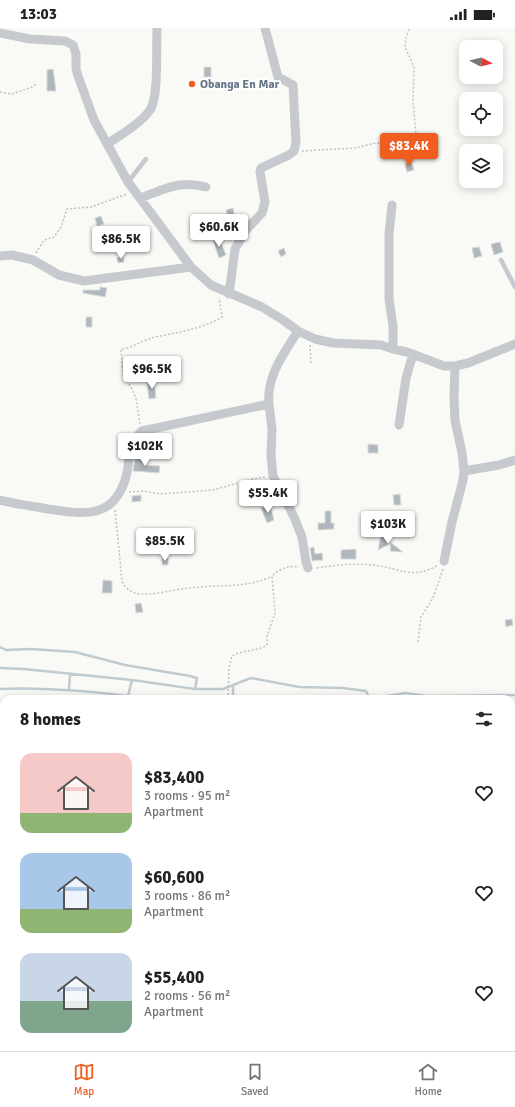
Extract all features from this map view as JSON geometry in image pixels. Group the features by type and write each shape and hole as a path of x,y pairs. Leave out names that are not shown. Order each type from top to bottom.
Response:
{"street":[{"path":"107,144 124,134 151,109 156,89 158,28"},
{"path":"229,294 235,249 245,231 262,213 265,202 260,172 261,168 289,155 294,151 296,143 293,85 278,77 265,28"},
{"path":"0,33 30,39 64,41 73,44 76,54 76,69 94,120 128,182 191,267 211,285 229,294 254,303 310,337 333,343 381,345 413,354 444,366 455,366 468,363 515,344"},
{"path":"138,195 182,184 193,184 206,187"},
{"path":"392,205 389,234 389,299 393,326 393,349"},
{"path":"0,256 12,255 33,260 59,275 84,281 191,267"},
{"path":"298,331 284,351 275,370 268,394 272,429 271,455 273,476 294,516 302,537 308,568"},
{"path":"399,425 406,378 413,354"},
{"path":"444,561 464,471 455,420 455,366"},
{"path":"0,500 52,510 84,514 92,513 103,509 116,497 127,473 133,441 142,432 269,404"},
{"path":"464,471 499,465 515,460"}],"lane":[{"path":"128,182 146,159"},
{"path":"500,260 515,287"}],"path":[{"path":"294,151 355,148 376,143 386,144 397,150 418,157 413,102 414,67 405,46 410,28"},
{"path":"0,92 12,94 32,88 37,83"},
{"path":"33,260 44,240 54,236 61,227 67,208 92,207 138,195"},
{"path":"142,432 136,399 123,374 121,350 127,349 134,344 150,338 213,323 222,317 218,299 220,290"},
{"path":"310,337 311,364"},
{"path":"273,476 253,479 213,490 160,494 142,491 116,497 122,581 124,586 134,593 150,593 191,587 225,586 262,581 272,576 278,570 295,566 314,569 345,565 373,565 398,571 419,573 437,566 444,561"},
{"path":"418,642 421,617 433,598 442,575 444,561"},
{"path":"228,695 229,668 232,656 240,652 262,649 267,645 267,636 275,613 272,576"}],"building":[{"path":"204,67 211,67 211,77 204,77"},
{"path":"53,69 56,91 47,91 47,70"},
{"path":"411,162 414,170 407,172 405,164"},
{"path":"233,208 235,219 229,220 226,210"},
{"path":"101,216 104,224 97,226 95,218"},
{"path":"219,238 226,255 219,258 213,240"},
{"path":"500,242 503,252 494,255 491,244"},
{"path":"479,247 482,256 474,258 472,248"},
{"path":"284,248 286,254 281,257 278,251"},
{"path":"123,256 124,262 118,263 117,258"},
{"path":"100,287 107,288 105,297 83,293 83,290 100,290"},
{"path":"86,317 92,317 92,327 86,327"},
{"path":"154,381 156,398 149,399 147,382"},
{"path":"368,444 378,445 378,453 368,453"},
{"path":"135,458 144,458 143,465 160,466 159,473 133,471"},
{"path":"400,494 401,505 394,505 393,495"},
{"path":"141,495 141,501 132,502 132,496"},
{"path":"270,505 274,520 267,523 261,508"},
{"path":"325,511 331,511 331,523 334,523 334,529 318,530 318,523 325,523"},
{"path":"381,535 391,543 378,550"},
{"path":"391,543 403,552 390,551"},
{"path":"314,547 315,554 322,553 323,560 312,561 310,548"},
{"path":"356,549 356,559 341,559 341,550"},
{"path":"162,558 168,558 168,565 162,565"},
{"path":"103,580 112,581 112,593 102,593"},
{"path":"141,603 143,612 136,613 135,604"},
{"path":"512,619 513,625 506,627 505,620"}],"waterway":[{"path":"0,647 6,650 31,649 75,652 125,665 190,676 197,678 195,689"},
{"path":"0,668 132,680 195,689 223,689 251,678 299,687 343,688 366,691 368,695"},
{"path":"69,689 70,674"},
{"path":"128,695 132,680"},
{"path":"233,686 233,695"},
{"path":"0,689 38,689 120,695"},
{"path":"393,695 405,693 420,695"}],"place":[{"name":"Obanga En Mar","path":"192,84"}]}
